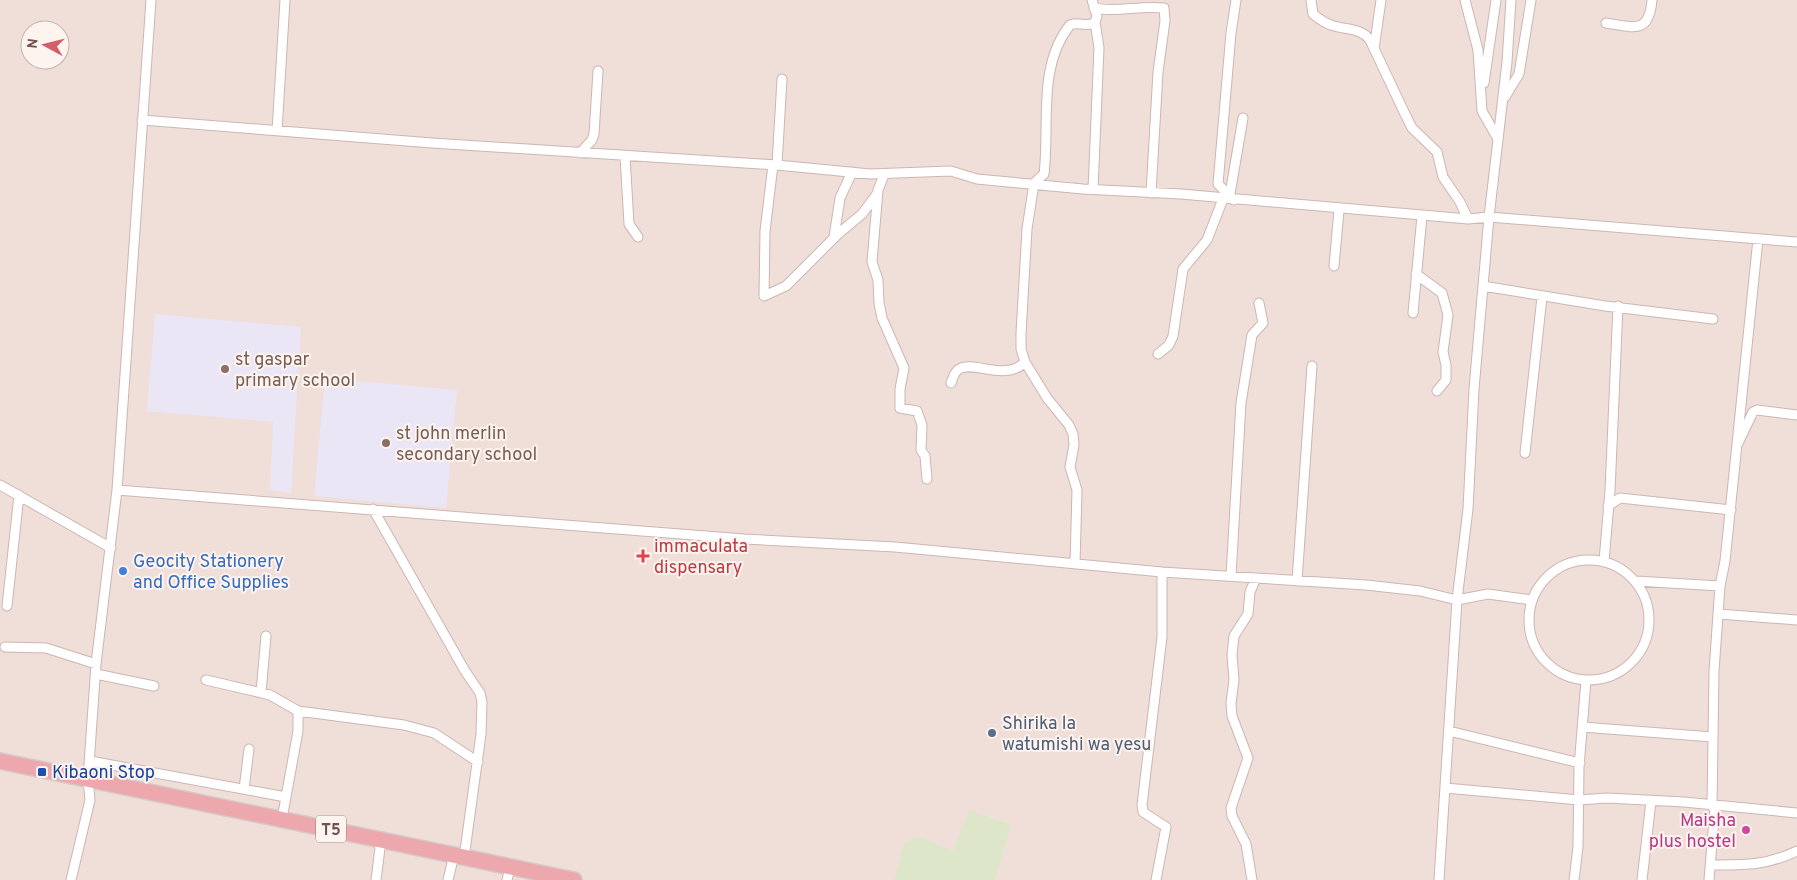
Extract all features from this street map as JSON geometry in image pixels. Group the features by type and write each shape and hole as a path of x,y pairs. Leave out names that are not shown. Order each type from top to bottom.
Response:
{"highway":[{"name":"T5","path":"0,761 459,856 508,874 574,880"}],"street":[{"path":"71,880 90,800 88,779 96,664 112,548 117,490 150,0"},
{"path":"277,131 285,0"},
{"path":"1229,198 1218,184 1231,33 1236,0"},
{"path":"1311,0 1313,14 1332,26 1365,34 1412,128 1436,152 1443,177 1460,202 1468,219"},
{"path":"1374,49 1381,0"},
{"path":"1465,0 1478,50 1482,111 1498,139"},
{"path":"1481,101 1496,0"},
{"path":"1439,880 1457,600 1468,509 1483,286 1503,100 1511,0"},
{"path":"1503,100 1519,74 1531,0"},
{"path":"1606,23 1635,26 1645,24 1648,20 1652,0"},
{"path":"1093,189 1099,48 1093,4 1114,10 1146,6 1164,8 1151,193"},
{"path":"1075,564 1077,490 1070,467 1074,444 1073,434 1069,425 1047,398 1025,362 1021,349 1021,333 1027,229 1034,183 1044,174 1046,102 1057,45 1073,23 1089,25 1095,22"},
{"path":"580,153 592,140 594,134 598,71"},
{"path":"782,79 775,165 765,231 764,296 786,286 834,237 862,214 877,194"},
{"path":"1158,354 1173,336 1183,269 1207,240 1229,198 1244,118"},
{"path":"142,120 580,153 775,165 884,175 951,171 977,178 1093,189 1229,198 1339,210 1468,219 1489,217 1797,242"},
{"path":"625,156 629,224 638,237"},
{"path":"834,237 840,198 852,172"},
{"path":"884,175 877,194 872,262 878,280 878,303 895,350 904,368 900,389 900,408 917,411 920,418 921,450 925,456 927,480"},
{"path":"1334,266 1339,210"},
{"path":"1412,313 1422,216"},
{"path":"1709,880 1714,807 1714,671 1720,586 1731,510 1758,239"},
{"path":"1416,274 1442,293 1448,315 1443,352 1446,365 1446,380 1437,391"},
{"path":"1483,286 1542,296 1713,319"},
{"path":"1525,453 1542,296"},
{"path":"1231,576 1241,403 1252,335 1263,323 1259,303"},
{"path":"1604,560 1610,492 1618,306"},
{"path":"951,383 954,374 963,368 1008,370 1025,362"},
{"path":"1297,581 1302,483 1312,366"},
{"path":"1736,446 1750,417 1757,410 1797,416"},
{"path":"0,484 112,548"},
{"path":"117,490 744,539 896,547 1162,572 1392,587 1420,591 1457,600 1488,594 1532,600"},
{"path":"1610,492 1620,498 1731,510"},
{"path":"7,606 19,495"},
{"path":"1608,506 1620,498"},
{"path":"373,509 465,671 480,693 481,734 478,762 459,856 448,880"},
{"path":"1604,560 1616,566 1636,581 1647,604 1649,629 1640,653 1623,671 1599,681 1574,680 1552,669 1536,649 1528,625 1532,600 1546,578 1566,564 1604,560"},
{"path":"1156,880 1166,827 1143,812 1142,805 1162,637 1162,572"},
{"path":"1252,880 1246,844 1232,816 1233,801 1248,758 1234,724 1231,703 1234,680 1232,640 1248,614 1250,592 1256,578"},
{"path":"1636,581 1720,586"},
{"path":"1719,614 1797,620"},
{"path":"261,692 266,636"},
{"path":"5,647 46,648 96,664"},
{"path":"96,674 154,686"},
{"path":"206,680 270,695 298,712 404,725 434,733 478,762"},
{"path":"1574,880 1586,680"},
{"path":"282,820 298,730 298,712"},
{"path":"1582,727 1713,737"},
{"path":"1449,731 1580,763"},
{"path":"244,789 249,750"},
{"path":"90,761 286,797"},
{"path":"1445,788 1579,800 1607,798 1797,813"},
{"path":"1642,880 1650,801"},
{"path":"376,880 381,840"},
{"path":"1710,865 1767,862 1797,851"}],"shaded area":[{"path":"0,0 1797,0 1797,880 0,880"},
{"name":"st gaspar primary school","path":"155,314 301,327 291,493 270,490 273,422 147,411"},
{"name":"st john merlin secondary school","path":"325,378 457,390 446,508 314,496"}],"green space":[{"path":"969,810 1011,825 995,880 894,880 904,845 910,840 922,838 953,851"}],"place":[{"name":"st gaspar primary school","path":"225,369"},
{"name":"st john merlin secondary school","path":"386,443"},
{"name":"immaculata dispensary","path":"643,556"},
{"name":"Geocity Stationery and Office Supplies","path":"123,571"},
{"name":"Shirika la watumishi wa yesu","path":"992,733"},
{"name":"Kibaoni Stop","path":"42,772"},
{"name":"Maisha plus hostel","path":"1746,830"}]}
